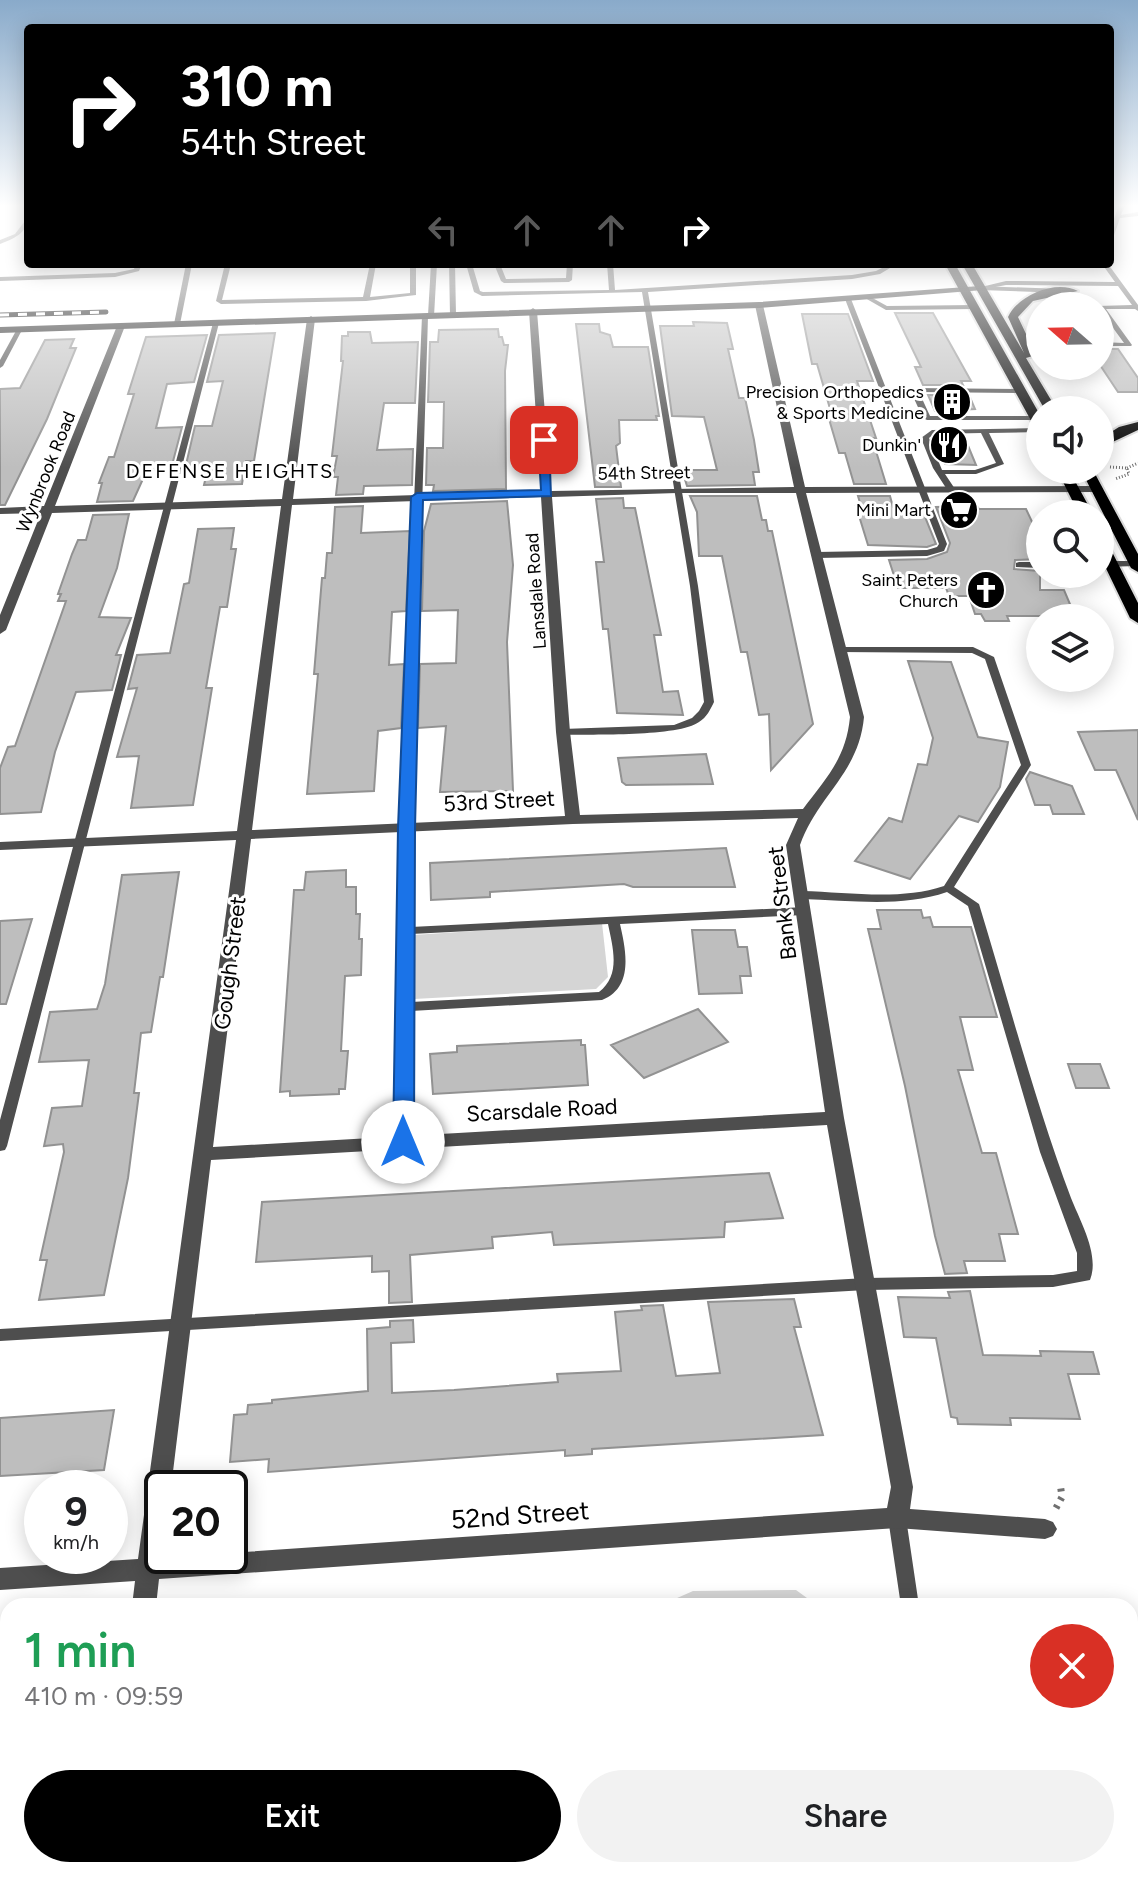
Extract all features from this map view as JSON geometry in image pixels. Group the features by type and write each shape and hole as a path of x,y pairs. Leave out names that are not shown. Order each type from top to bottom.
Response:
{"main road":[{"path":"966,293 1026,397"},
{"path":"983,293 1035,383"},
{"path":"1038,396 1028,345 1013,312 1020,302 1035,295 1057,293"},
{"path":"1114,423 1138,425"},
{"path":"1114,435 1138,425"},
{"path":"1070,484 1079,500"},
{"path":"1095,484 1137,566"},
{"path":"1098,489 1100,484"},
{"path":"1114,578 1138,618"}],"street":[{"path":"0,330 759,305 920,293"},
{"name":"Bank Street","path":"759,305 800,489 857,717 857,736 846,764 797,829 793,845 835,1118 902,1487 897,1518"},
{"name":"Lansdale Road","path":"533,311 563,732 573,820"},
{"name":"Gough Street","path":"162,1470 311,319"},
{"name":"Wynbrook Road","path":"0,630 121,326"},
{"name":"54th Street","path":"0,511 677,490 1098,489"},
{"name":"53rd Street","path":"0,846 573,820 808,813"},
{"name":"Scarsdale Road","path":"205,1154 835,1118"},
{"name":"52nd Street","path":"248,1561 897,1518 1045,1529"},
{"name":"52nd Street","path":"0,1579 144,1568"},
{"name":"Gough Street","path":"145,1598 148,1574"}],"lane":[{"path":"177,324 183,293"},
{"path":"221,293 219,301 366,299 413,293"},
{"path":"366,299 367,293"},
{"path":"403,1142 406,828 417,497 431,293"},
{"path":"453,293 453,315"},
{"path":"479,293 570,293"},
{"path":"563,732 674,728 691,724 704,715 709,702 645,293"},
{"path":"867,297 886,308 974,307"},
{"path":"817,555 911,555 941,549 943,544 848,299"},
{"path":"1114,307 1137,308"},
{"path":"1114,322 1134,345"},
{"path":"0,1146 216,323"},
{"path":"0,366 19,330"},
{"path":"1114,344 1134,345"},
{"path":"1022,392 914,390 927,418 1026,419"},
{"path":"951,489 925,438 932,432 984,431 1026,422"},
{"path":"939,470 976,472 1000,464 984,431"},
{"path":"1019,565 1026,565"},
{"path":"1114,565 1137,566"},
{"path":"405,931 613,920 936,894 948,888 1026,765 989,657 973,650 841,650"},
{"path":"0,1335 866,1284 1053,1281 1085,1276 1084,1253 1047,1152 973,904 948,888"},
{"path":"403,1007 602,996 615,989 620,978 613,920"},
{"path":"897,1518 909,1598"}],"path":[{"path":"1114,468 1127,468 1138,463"},
{"path":"1115,479 1129,474 1127,468"}],"shaded area":[{"path":"602,923 608,977 596,989 414,999 413,935"},
{"path":"796,1590 807,1598 677,1598 693,1591"}],"building":[{"path":"895,313 933,313 971,381 961,381 963,385 923,385 915,367 921,367"},
{"path":"802,314 848,314 873,381 857,381 876,438 872,438 886,484 854,484 845,453 839,453 817,364 812,364"},
{"path":"693,322 727,323 733,349 728,349 739,398 745,398 754,440 759,472 753,472 755,485 687,486 682,470 717,470 704,417 672,416 660,326 694,326"},
{"path":"576,324 599,324 600,332 610,335 613,347 648,347 659,416 656,416 657,420 619,420 620,443 616,446 621,487 595,487"},
{"path":"498,329 504,345 508,345 505,371 506,489 433,491 434,485 426,485 427,448 443,448 444,402 428,402 430,342 438,342 439,330"},
{"path":"348,332 370,332 372,343 418,342 415,403 384,403 377,450 413,449 412,485 364,486 363,494 336,495 338,477 333,477 337,456 332,456 343,361 342,336 348,336"},
{"path":"275,333 254,461 246,461 242,484 204,485 208,468 185,469 195,426 212,426 223,381 207,382 219,335"},
{"path":"207,335 194,382 167,384 156,428 182,427 171,469 147,470 133,501 97,502 102,483 99,483 109,457 114,457 134,394 128,394 146,337"},
{"path":"74,339 70,348 76,348 47,419 5,505 0,505 0,389 20,388 45,340"},
{"path":"1114,349 1118,349 1138,378 1138,392 1118,392 1110,380 1114,380"},
{"name":"Precision Orthopedics & Sports Medicine","path":"928,395 969,395 975,409 935,411"},
{"name":"Dunkin'","path":"964,436 976,465 945,464 935,437"},
{"path":"690,496 757,496 762,520 766,520 768,531 772,531 813,724 771,770 769,714 759,715 747,652 741,652 722,556 699,556 697,512"},
{"path":"858,496 890,496 893,507 921,507 936,544 927,547 868,545 856,506 861,506"},
{"path":"623,498 624,508 635,508 661,635 654,635 663,692 678,691 683,715 617,713 608,629 603,629 596,562 604,562 596,499"},
{"path":"507,501 513,565 507,642 513,791 440,792 446,726 418,728 420,664 456,663 458,610 422,611 424,531 431,504"},
{"path":"363,506 361,533 410,531 406,611 392,612 389,665 404,664 401,728 378,731 374,791 307,794 318,674 314,674 322,578 325,578 327,553 332,553 335,507"},
{"path":"936,507 1026,509 1026,560 1015,560 1014,569 1026,570 1026,588 1064,590 1070,604 1026,604 1026,616 1007,616 1009,621 985,621 981,614 975,614 969,596 949,596 946,588 898,588 889,560 927,559 947,552 950,543"},
{"path":"129,514 117,568 99,617 131,618 116,655 121,655 112,690 76,692 55,752 41,812 0,814 0,768 8,747 15,746 66,601 58,601 61,594 58,594 78,540 86,540 93,515"},
{"path":"234,528 231,549 236,549 227,607 220,607 206,688 212,688 193,805 131,808 139,756 117,757 137,688 128,689 137,655 170,653 184,584 189,583 198,529"},
{"path":"908,661 951,662 978,737 1008,742 1000,787 978,822 959,816 910,879 855,861 889,818 902,822 918,764 927,765 933,738"},
{"path":"1138,730 1138,820 1116,770 1095,770 1078,732"},
{"path":"706,754 713,784 626,785 622,782 618,758"},
{"path":"1030,772 1072,786 1084,814 1053,814 1050,805 1035,805 1026,779"},
{"path":"726,848 735,887 633,887 624,884 490,892 490,897 431,900 430,863"},
{"path":"346,870 346,887 356,887 356,914 360,914 359,939 362,939 361,975 345,976 341,1051 348,1051 345,1089 339,1089 339,1094 290,1096 290,1091 280,1092 294,890 304,890 306,872"},
{"path":"179,872 151,1032 141,1033 134,1093 139,1093 128,1178 104,1295 39,1300 47,1260 40,1260 64,1152 63,1144 44,1146 52,1108 82,1106 89,1060 39,1062 50,1012 97,1009 105,984 122,875"},
{"path":"877,910 921,910 923,918 930,917 933,927 971,927 997,1017 960,1017 973,1070 958,1070 982,1153 996,1153 1018,1234 999,1234 1005,1261 964,1261 967,1273 945,1274 935,1236 905,1086 868,929 881,929"},
{"path":"32,919 6,1004 0,1004 0,921"},
{"path":"692,930 735,930 738,947 747,947 751,976 740,976 742,993 699,994"},
{"path":"698,1009 728,1042 644,1078 611,1045"},
{"path":"581,1040 581,1045 585,1045 588,1085 433,1094 430,1054 457,1052 457,1046"},
{"path":"1068,1064 1100,1064 1109,1088 1076,1088"},
{"path":"769,1173 783,1218 725,1222 724,1237 554,1245 552,1232 492,1237 493,1248 410,1255 412,1302 389,1303 389,1271 372,1272 372,1256 256,1262 262,1202"},
{"path":"970,1291 983,1355 1041,1356 1040,1351 1093,1352 1099,1374 1068,1374 1080,1419 1010,1418 1011,1425 958,1424 957,1418 951,1417 936,1338 904,1337 898,1297 950,1298 948,1292"},
{"path":"794,1299 801,1327 794,1327 823,1435 592,1449 592,1454 565,1456 565,1450 268,1472 269,1459 230,1462 234,1415 247,1414 248,1405 368,1391 367,1329 390,1327 390,1321 413,1320 414,1342 391,1343 392,1393 454,1390 558,1382 557,1374 621,1371 615,1312 642,1310 641,1306 663,1305 676,1376 720,1373 708,1302"},
{"path":"114,1410 104,1470 24,1470 24,1475 0,1476 0,1418"}],"railway":[{"path":"0,315 106,312"}],"place":[{"name":"Precision Orthopedics & Sports Medicine","path":"952,402"},
{"name":"Dunkin'","path":"949,445"},
{"name":"Mini Mart","path":"959,510"},
{"name":"Saint Peters Church","path":"986,590"}],"district":[{"name":"DEFENSE HEIGHTS","path":"230,471"}],"route":[{"path":"403,1142 406,828 417,497 547,493 544,440"}]}
